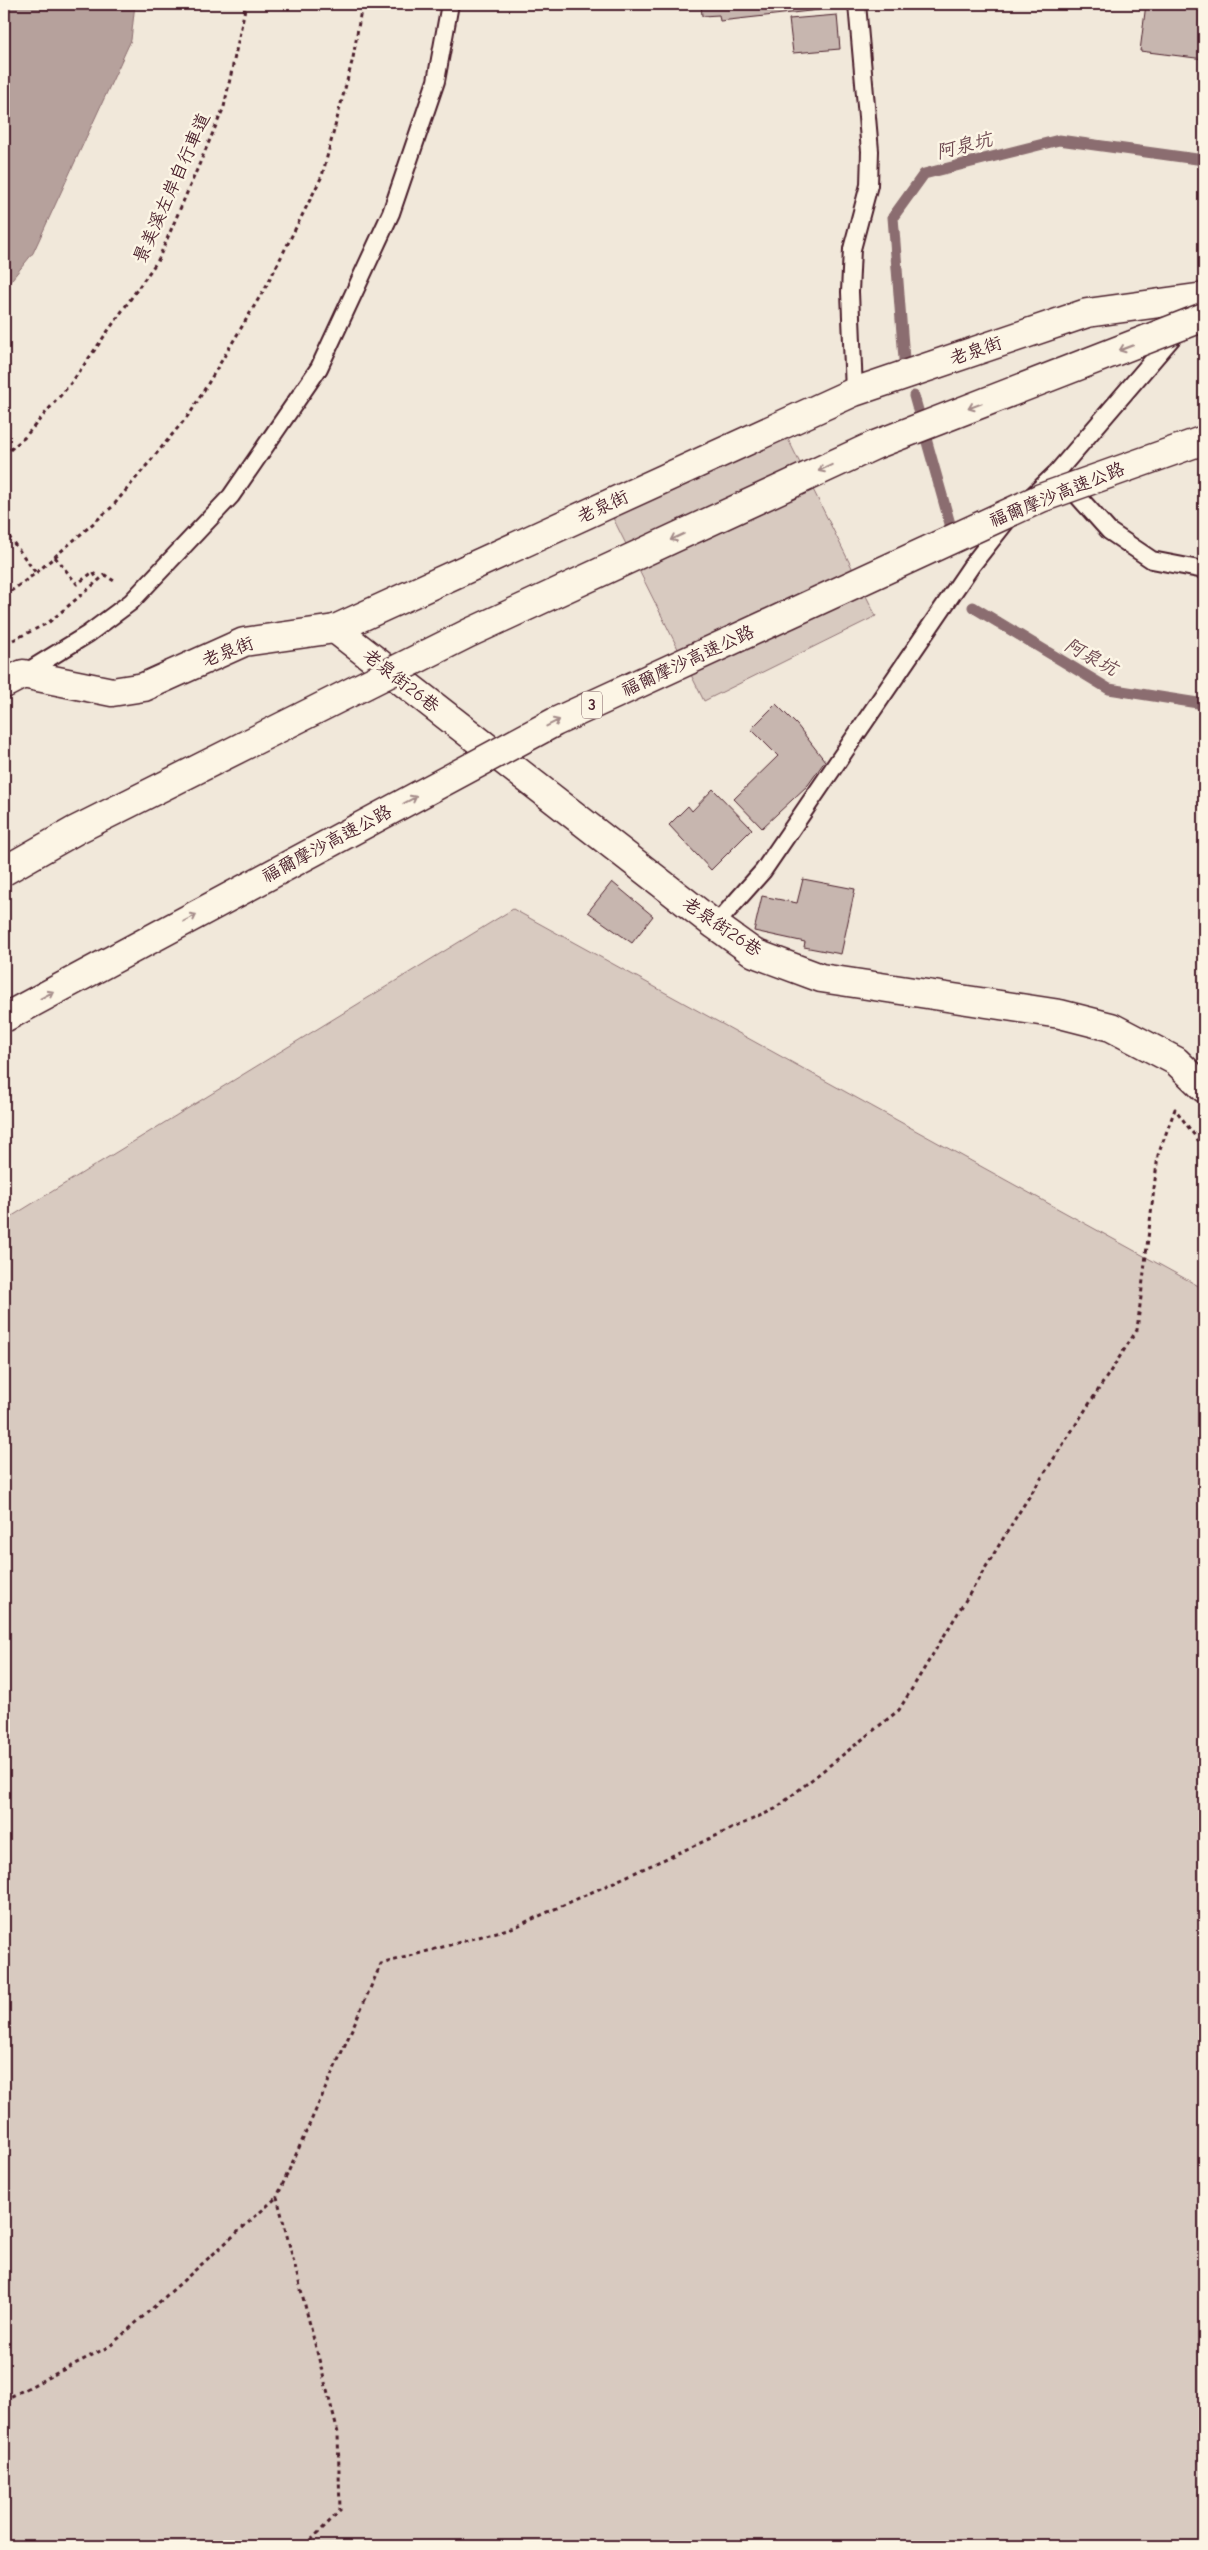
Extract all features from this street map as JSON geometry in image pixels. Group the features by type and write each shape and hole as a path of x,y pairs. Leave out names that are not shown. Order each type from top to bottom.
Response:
{"main road":[{"name":"老泉街","path":"13,679 112,692 144,687 244,642 335,629 854,392 1087,313 1204,299"},
{"path":"4,871 76,830 469,633 874,445 1204,317"},
{"name":"福爾摩沙高速公路","path":"4,1018 555,722 1041,498 1204,440"},
{"name":"老泉街26巷","path":"335,629 715,925 754,952 821,978 1060,1014 1111,1027 1176,1061 1204,1088"}],"lane":[{"path":"13,679 88,634 132,602 232,496 319,368 391,213 436,80 450,4"},
{"path":"854,392 850,292 852,249 869,184 870,151 857,4"},
{"path":"715,925 764,871 1000,528 1056,472 1204,299"},
{"path":"1056,472 1110,531 1152,560 1204,570"}],"path":[{"name":"景美溪左岸自行車道","path":"4,454 24,438 72,382 158,260 224,107 246,4"},
{"path":"4,596 36,573 112,507 191,412 268,283 322,176 353,58 362,4"},
{"path":"4,530 36,573"},
{"path":"55,557 77,584 92,572 98,580"},
{"path":"4,645 48,623 105,575 119,585"},
{"path":"4,2400 110,2346 277,2197 382,1964 515,1927 774,1809 899,1710 1018,1514 1137,1330 1158,1155 1175,1109 1198,1140 1204,1139"},
{"path":"277,2197 338,2433 340,2512 305,2546"}],"shaded area":[{"path":"4,4 135,4 131,40 33,253 4,289"},
{"path":"784,431 876,616 704,701 612,516"},
{"path":"513,909 1204,1289 1204,2546 4,2546 4,1221"}],"building":[{"path":"701,4 833,4 819,6 819,10 720,21 719,15 702,16"},
{"path":"1146,4 1204,4 1204,59 1140,51"},
{"path":"837,15 840,49 793,53 789,19"},
{"path":"776,704 797,725 825,761 808,785 762,828 734,799 778,756 751,729"},
{"path":"713,789 752,829 711,870 669,825 688,806 692,811"},
{"path":"803,879 855,889 841,954 804,947 805,942 754,931 762,896 797,903"},
{"path":"612,882 653,916 632,943 588,912"}],"waterway":[{"name":"阿泉坑","path":"904,359 893,217 924,174 1059,140 1204,160"},
{"name":"阿泉坑","path":"914,396 954,538"},
{"name":"阿泉坑","path":"973,607 1109,689 1204,704"}]}
